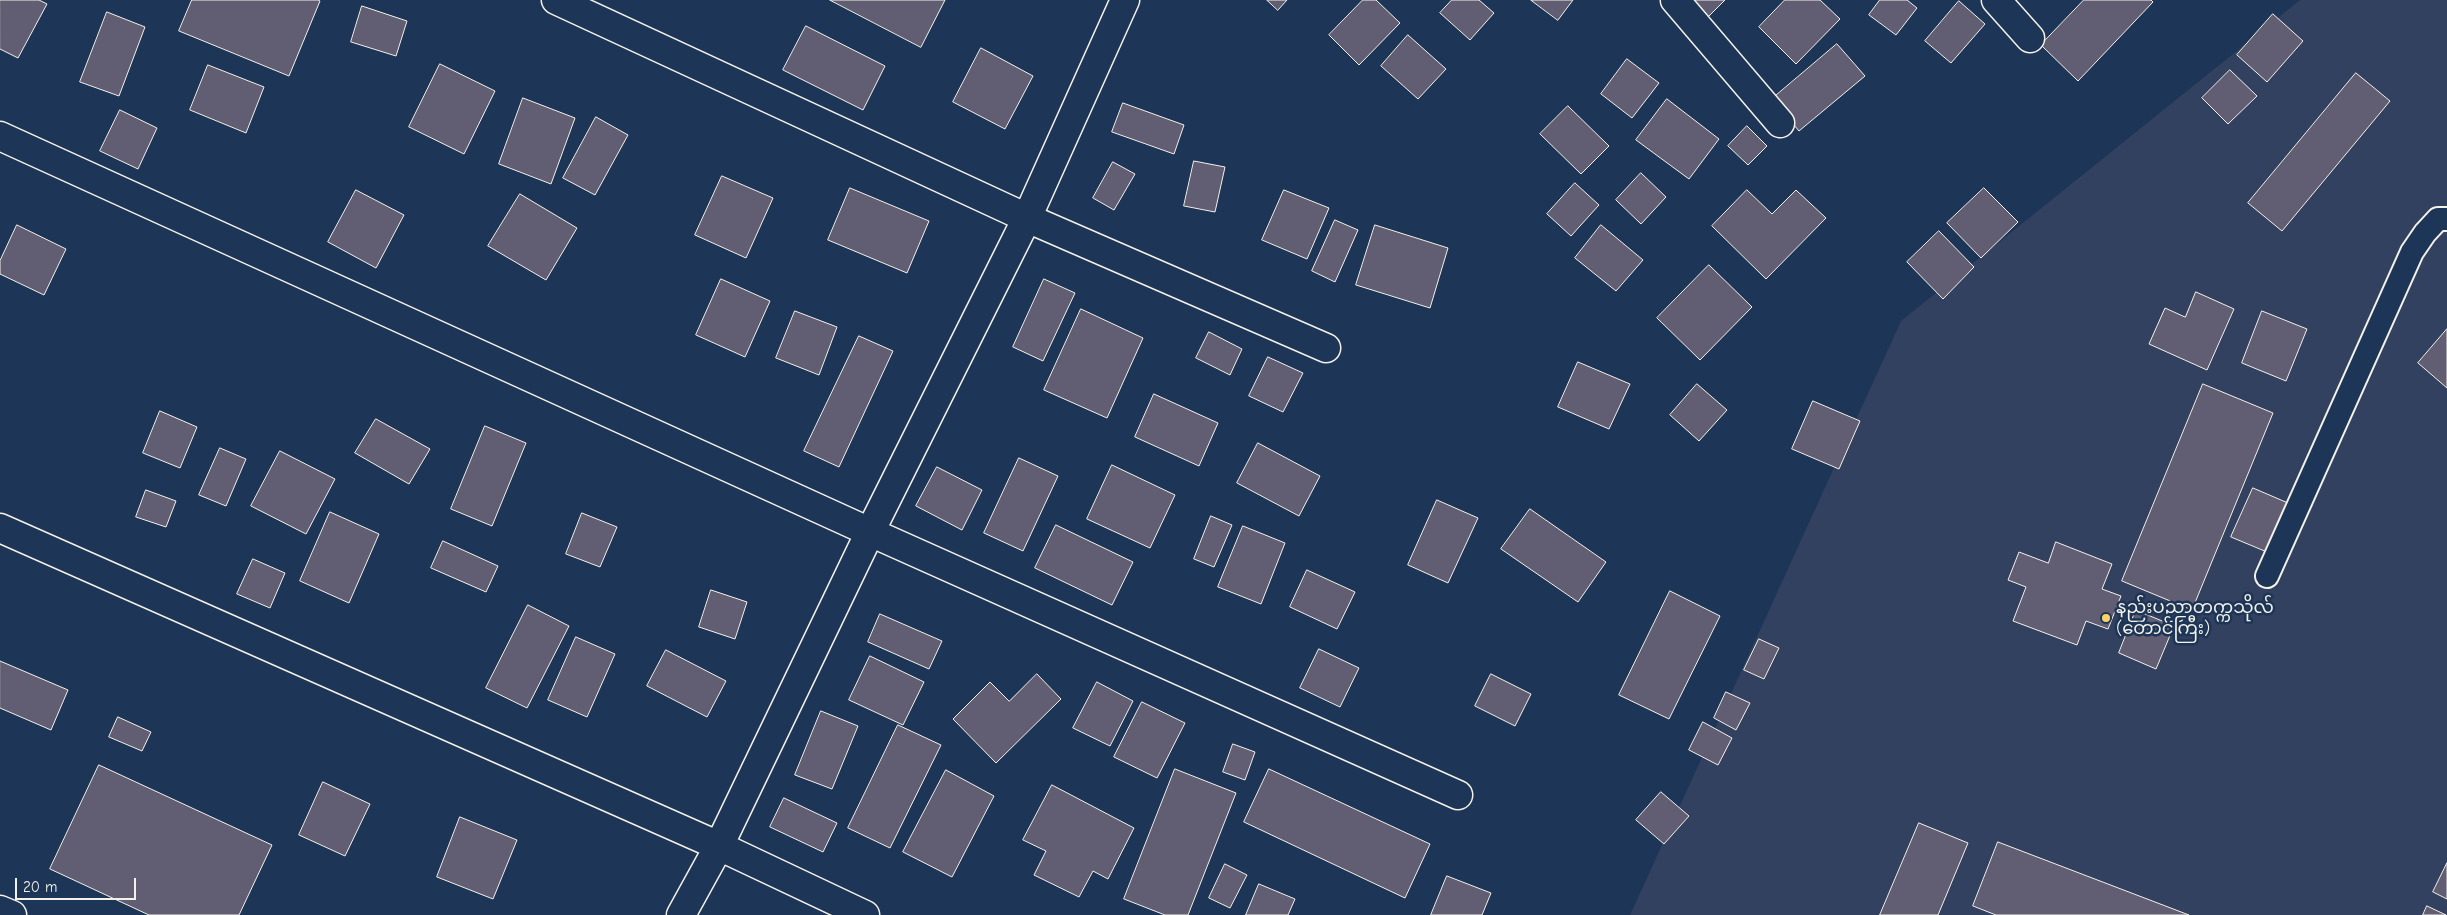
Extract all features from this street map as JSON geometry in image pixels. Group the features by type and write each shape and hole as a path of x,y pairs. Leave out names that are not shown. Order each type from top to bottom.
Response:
{"street":[{"path":"556,0 1027,218 1326,348"},
{"path":"680,915 718,846 870,532 1027,218 1125,0"},
{"path":"1675,0 1780,123"},
{"path":"1996,0 2030,38"},
{"path":"0,136 870,532 1458,795"},
{"path":"0,528 718,846 865,915"},
{"path":"0,910 12,915"}],"lane":[{"path":"2267,576 2412,252 2425,233 2438,219 2447,219"}],"shaded area":[{"name":"နည်းပညာတက္ကသိုလ် (တောင်ကြီး)","path":"2300,0 2447,0 2447,915 1630,915 1901,321"}],"building":[{"path":"0,0 39,0 47,4 18,58 0,49"},
{"path":"192,0 320,1 289,76 179,31"},
{"path":"830,0 945,0 921,47"},
{"path":"1267,0 1287,0 1278,10"},
{"path":"1363,0 1376,0 1400,23 1359,65 1329,35"},
{"path":"1452,0 1479,0 1494,13 1470,40 1440,13"},
{"path":"1531,0 1573,0 1558,20"},
{"path":"1688,0 1725,0 1706,19"},
{"path":"1785,0 1820,0 1840,19 1796,64 1759,27"},
{"path":"1880,0 1907,0 1917,8 1896,35 1869,15"},
{"path":"2084,0 2151,0 2153,2 2078,81 2041,45"},
{"path":"1959,1 1985,24 1951,63 1925,41"},
{"path":"362,6 407,21 396,56 351,42"},
{"path":"107,12 145,27 119,96 80,82"},
{"path":"2273,14 2303,41 2267,82 2237,55"},
{"path":"806,26 885,66 863,110 783,70"},
{"path":"1408,35 1446,69 1418,99 1381,66"},
{"path":"1837,44 1865,76 1799,131 1772,99"},
{"path":"981,48 1033,76 1005,129 953,102"},
{"path":"1627,59 1659,83 1632,118 1601,94"},
{"path":"440,64 495,91 464,154 409,127"},
{"path":"208,65 264,87 246,133 190,110"},
{"path":"2230,70 2257,96 2228,124 2202,98"},
{"path":"2356,73 2390,101 2282,231 2248,203"},
{"path":"523,98 575,118 551,184 499,164"},
{"path":"1667,99 1719,139 1689,179 1636,140"},
{"path":"1123,103 1184,125 1174,154 1112,132"},
{"path":"1568,106 1609,146 1581,174 1540,134"},
{"path":"120,110 157,128 138,169 100,151"},
{"path":"596,117 628,135 595,195 563,178"},
{"path":"1747,126 1767,146 1748,165 1728,146"},
{"path":"1194,161 1225,167 1215,212 1184,206"},
{"path":"1113,162 1135,174 1114,210 1093,198"},
{"path":"1641,173 1666,197 1641,224 1616,200"},
{"path":"722,176 773,198 746,258 695,235"},
{"path":"1575,183 1599,205 1571,236 1547,214"},
{"path":"850,188 929,221 907,273 828,240"},
{"path":"1984,188 2018,222 1981,258 1947,223"},
{"path":"356,190 404,215 376,268 328,242"},
{"path":"1284,190 1329,208 1307,259 1262,240"},
{"path":"1747,190 1772,214 1796,190 1826,218 1766,279 1712,226"},
{"path":"520,194 577,228 546,280 488,246"},
{"path":"1335,220 1358,230 1335,282 1312,271"},
{"path":"17,225 66,249 44,295 0,274 0,261"},
{"path":"1375,225 1448,248 1430,308 1356,285"},
{"path":"1601,225 1643,260 1616,291 1575,258"},
{"path":"1939,231 1974,267 1943,299 1907,262"},
{"path":"1709,265 1752,307 1700,360 1657,318"},
{"path":"721,279 770,301 745,357 696,335"},
{"path":"1044,279 1075,293 1043,361 1013,347"},
{"path":"2196,292 2234,309 2207,370 2149,344 2165,308 2185,317"},
{"path":"1081,309 1143,338 1107,418 1044,390"},
{"path":"795,311 837,327 819,375 776,358"},
{"path":"2262,311 2307,329 2286,381 2242,363"},
{"path":"2447,329 2447,388 2418,363"},
{"path":"1209,332 1242,349 1230,375 1196,358"},
{"path":"859,336 893,351 839,467 804,451"},
{"path":"1268,357 1303,373 1283,412 1249,396"},
{"path":"1578,362 1630,384 1609,429 1558,407"},
{"path":"1697,384 1727,410 1699,441 1670,415"},
{"path":"2203,384 2273,413 2192,610 2122,581"},
{"path":"1154,394 1218,423 1199,466 1135,437"},
{"path":"1813,401 1860,421 1839,469 1792,449"},
{"path":"160,411 197,427 180,468 143,453"},
{"path":"376,419 430,449 409,484 355,453"},
{"path":"485,426 526,443 492,526 451,509"},
{"path":"1258,443 1320,476 1299,516 1237,483"},
{"path":"220,448 246,459 226,506 199,495"},
{"path":"280,451 335,479 306,534 251,506"},
{"path":"1019,458 1058,476 1023,551 984,533"},
{"path":"1112,465 1175,495 1150,548 1087,519"},
{"path":"937,467 982,490 962,530 916,506"},
{"path":"2253,488 2288,503 2267,552 2231,537"},
{"path":"146,490 176,501 166,527 136,517"},
{"path":"1437,500 1478,518 1448,583 1408,565"},
{"path":"1530,509 1606,562 1578,602 1501,549"},
{"path":"330,512 379,534 349,603 300,581"},
{"path":"582,513 617,527 600,567 566,554"},
{"path":"1211,516 1232,525 1214,567 1194,559"},
{"path":"1056,525 1133,562 1112,605 1035,568"},
{"path":"1243,526 1285,543 1261,604 1218,587"},
{"path":"443,541 498,566 486,592 431,568"},
{"path":"2056,542 2112,564 2102,589 2121,596 2108,629 2086,621 2077,645 2013,621 2026,587 2008,580 2019,552 2048,563"},
{"path":"253,559 285,573 270,608 237,594"},
{"path":"1307,570 1355,592 1337,629 1290,607"},
{"path":"711,590 747,602 735,639 699,627"},
{"path":"1670,591 1720,616 1669,719 1619,695"},
{"path":"528,605 569,626 527,708 486,688"},
{"path":"2136,610 2174,626 2156,669 2119,653"},
{"path":"880,614 942,641 929,669 868,642"},
{"path":"576,637 615,654 587,717 548,700"},
{"path":"1759,639 1779,648 1764,679 1744,670"},
{"path":"1319,649 1359,668 1340,707 1300,688"},
{"path":"666,650 726,681 707,717 647,686"},
{"path":"870,656 924,682 903,725 849,700"},
{"path":"0,661 68,690 51,730 0,708"},
{"path":"1037,674 1061,699 996,763 953,719 990,682 1009,701"},
{"path":"1491,674 1531,694 1515,726 1475,706"},
{"path":"1097,682 1133,701 1110,746 1073,728"},
{"path":"1726,692 1750,703 1736,730 1714,718"},
{"path":"1142,702 1185,723 1157,778 1114,757"},
{"path":"821,711 858,726 832,789 795,775"},
{"path":"118,717 151,732 142,751 109,737"},
{"path":"1703,722 1732,738 1718,765 1689,750"},
{"path":"898,725 941,745 890,848 848,828"},
{"path":"1233,744 1255,752 1245,780 1223,772"},
{"path":"99,765 272,845 239,915 149,915 50,869"},
{"path":"1175,769 1236,793 1188,915 1165,915 1124,899"},
{"path":"1269,769 1430,844 1405,898 1244,822"},
{"path":"946,770 994,796 952,877 903,852"},
{"path":"323,782 370,804 345,856 299,835"},
{"path":"1052,785 1134,828 1108,879 1093,871 1079,897 1034,875 1046,851 1023,840"},
{"path":"1661,792 1689,816 1664,844 1636,820"},
{"path":"784,798 837,823 823,852 770,827"},
{"path":"460,817 517,840 493,899 437,877"},
{"path":"1919,823 1968,843 1938,915 1880,915"},
{"path":"1998,842 2189,915 1996,915 1973,906"},
{"path":"2447,863 2447,899 2433,892"},
{"path":"1225,864 1247,875 1230,908 1209,898"},
{"path":"1447,876 1491,893 1482,915 1431,915"},
{"path":"1259,884 1295,899 1288,915 1246,915"},
{"path":"2427,906 2446,915 2423,915"}],"place":[{"name":"နည်းပညာတက္ကသိုလ် (တောင်ကြီး)","path":"2106,618"}]}
